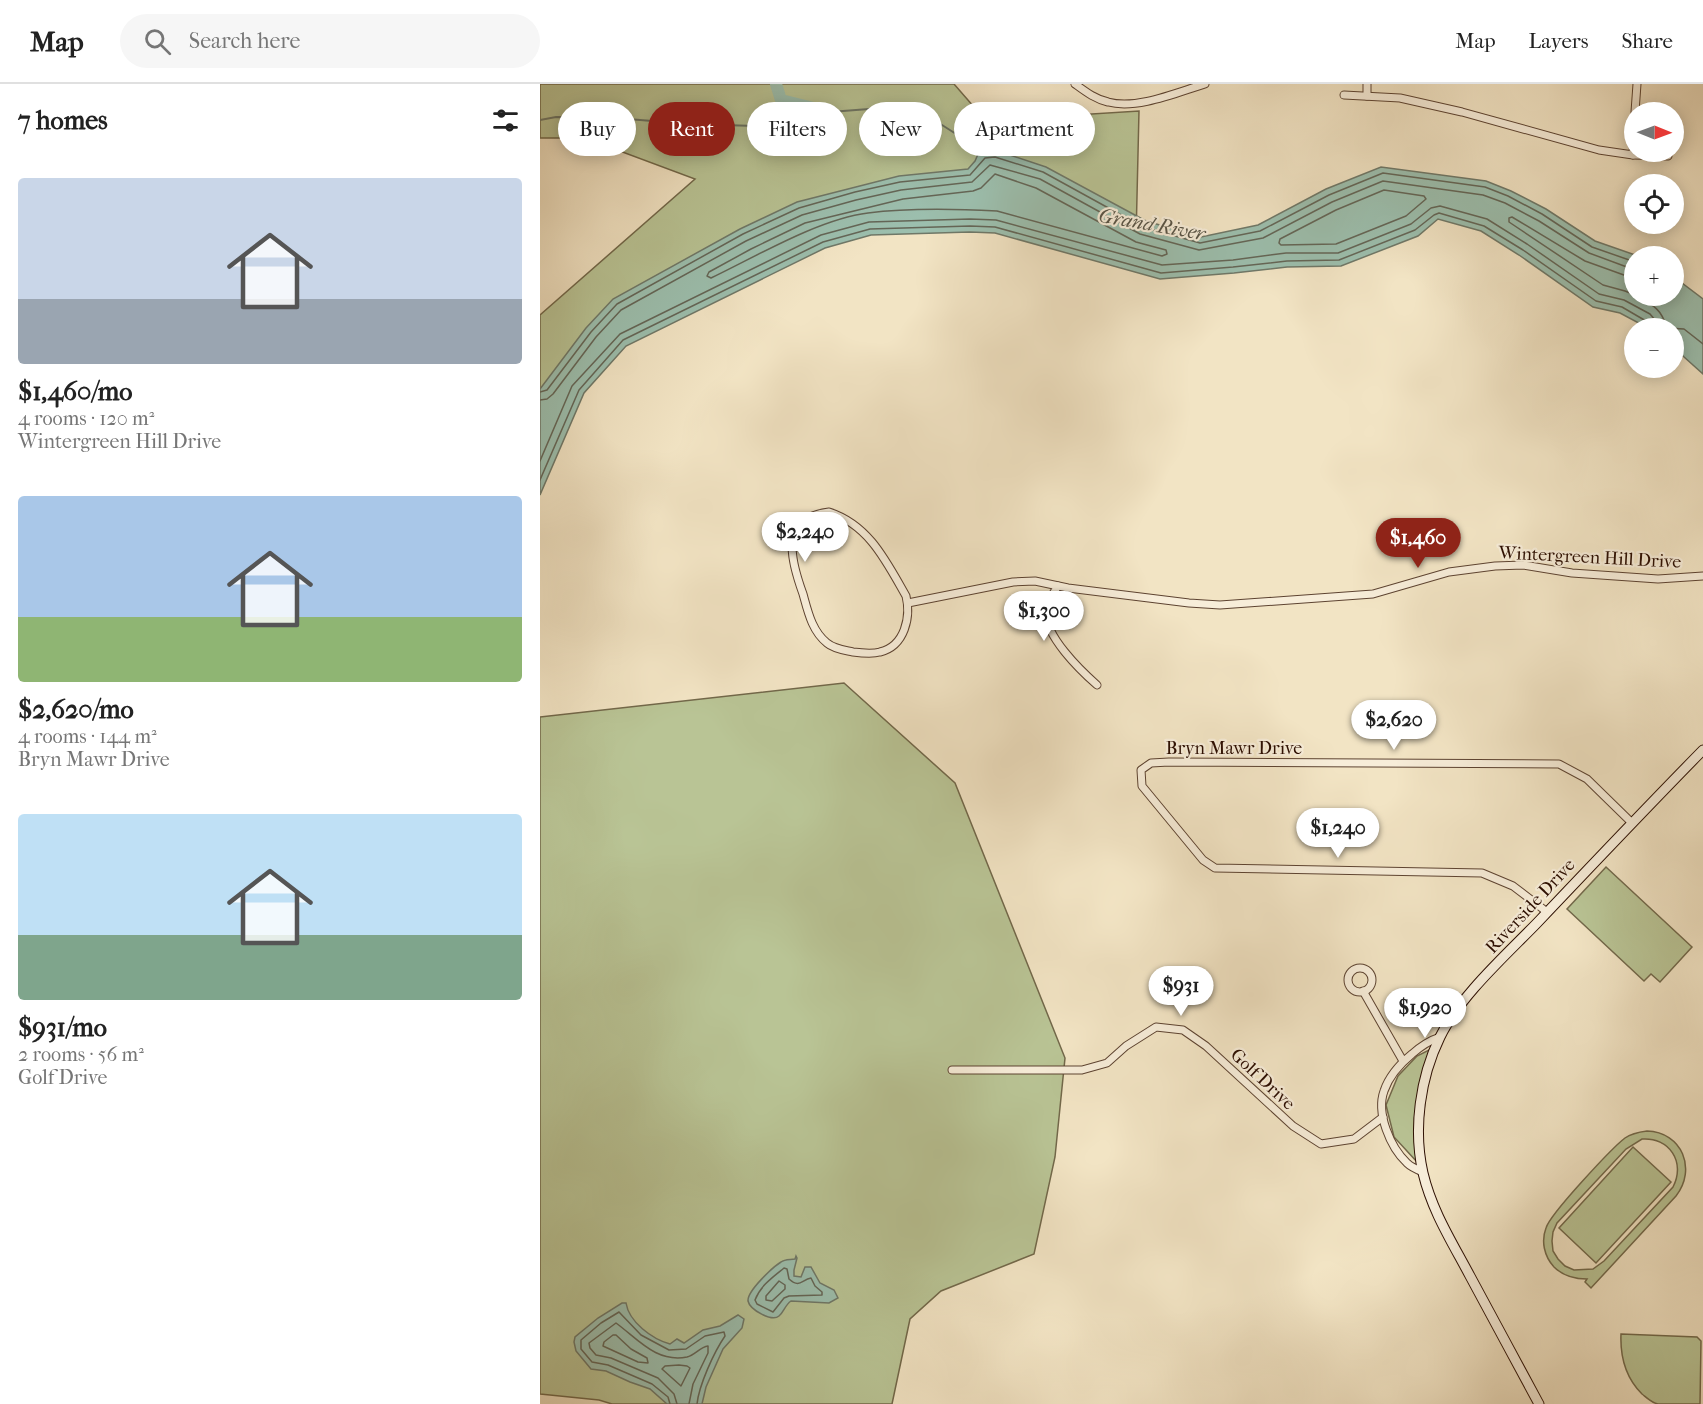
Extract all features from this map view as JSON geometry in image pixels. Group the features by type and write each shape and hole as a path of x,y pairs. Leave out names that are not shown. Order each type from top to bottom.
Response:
{"main road":[{"name":"Riverside Drive","path":"1539,1404 1446,1234 1433,1204 1423,1172 1418,1132 1425,1078 1440,1037 1452,1016 1488,974 1631,822 1703,750"}],"street":[{"path":"1075,84 1092,96 1110,103 1125,104 1152,100 1205,84"},
{"path":"1366,96 1367,84"},
{"path":"1636,102 1637,84"},
{"path":"1344,95 1400,99 1420,103 1462,112 1599,150 1624,154"},
{"path":"829,512 856,525 873,542 908,603 904,633 896,643 881,652 849,651 828,644 813,625 793,565 792,542 796,530 805,520 817,514 829,512"},
{"name":"Wintergreen Hill Drive","path":"908,603 1013,582 1035,581 1189,603 1220,605 1373,594 1449,572 1495,566 1523,565 1572,573 1658,579 1703,576"},
{"path":"1059,586 1048,602 1046,612 1048,625 1081,672 1097,685"},
{"name":"Bryn Mawr Drive","path":"1547,912 1513,886 1482,873 1215,868 1203,860 1142,786 1141,770 1150,763 1169,762 1559,764 1587,779 1631,822"},
{"path":"1363,991 1403,1061"},
{"name":"Golf Drive","path":"952,1070 1083,1070 1107,1063 1126,1046 1156,1027 1183,1030 1206,1046 1293,1126 1322,1144 1354,1139 1383,1117"},
{"path":"1423,1172 1408,1164 1399,1153 1383,1117 1384,1092 1403,1061 1428,1041 1440,1037"}],"shaded area":[{"path":"540,84 954,84 970,102 954,102 954,156 1095,156 1095,114 1139,111 1136,239 911,214 622,325 540,447 540,315 695,179 633,156 636,156 636,102 558,102 558,138 540,138"},
{"path":"844,683 955,783 1065,1058 1055,1157 1034,1254 941,1291 910,1319 892,1404 612,1404 599,1400 540,1394 540,717"},
{"path":"1606,867 1692,947 1660,982 1651,974 1644,981 1567,909"},
{"path":"1431,1049 1418,1163 1394,1137 1386,1105 1398,1076 1417,1056"},
{"path":"1647,1131 1659,1133 1677,1145 1685,1164 1682,1185 1676,1196 1591,1288 1585,1282 1587,1279 1565,1275 1551,1263 1546,1253 1544,1233 1569,1196 1618,1144 1628,1136","holes":["1642,1139 1652,1139 1667,1147 1676,1160 1677,1178 1673,1187 1604,1261 1593,1269 1574,1270 1565,1266 1553,1251 1553,1232 1557,1223 1626,1149"]},
{"path":"1633,1147 1671,1182 1596,1263 1559,1228"},
{"path":"1621,1334 1697,1337 1701,1341 1700,1404 1658,1404 1642,1394 1636,1388 1625,1367"}],"water":[{"name":"Grand River","path":"977,156 1013,156 1046,167 1146,221 1201,237 1258,225 1326,189 1381,167 1486,181 1546,209 1595,241 1624,251 1624,306 1684,306 1684,285 1703,299 1703,374 1684,357 1684,318 1629,318 1620,313 1593,307 1481,231 1438,219 1418,236 1341,266 1287,267 1160,279 995,233 871,235 825,248 626,346 584,393 540,495 540,389 586,328 613,299 740,229 797,202 899,176 968,169"},
{"path":"796,1256 794,1276 801,1277 805,1267 811,1267 820,1283 834,1290 838,1298 829,1303 791,1301 776,1317 757,1311 748,1301 752,1291 777,1265 784,1260 795,1259"},
{"path":"622,1303 626,1303 632,1317 642,1329 670,1344 677,1339 684,1343 703,1330 720,1326 738,1315 744,1319 742,1328 723,1349 706,1387 702,1404 667,1404 650,1389 606,1371 591,1369 576,1351 575,1337 598,1318"}],"waterway":[{"path":"776,84 781,100 789,102"},
{"path":"540,120 556,117 615,118 690,124 791,127 830,112 882,108 928,116 954,133"}]}
